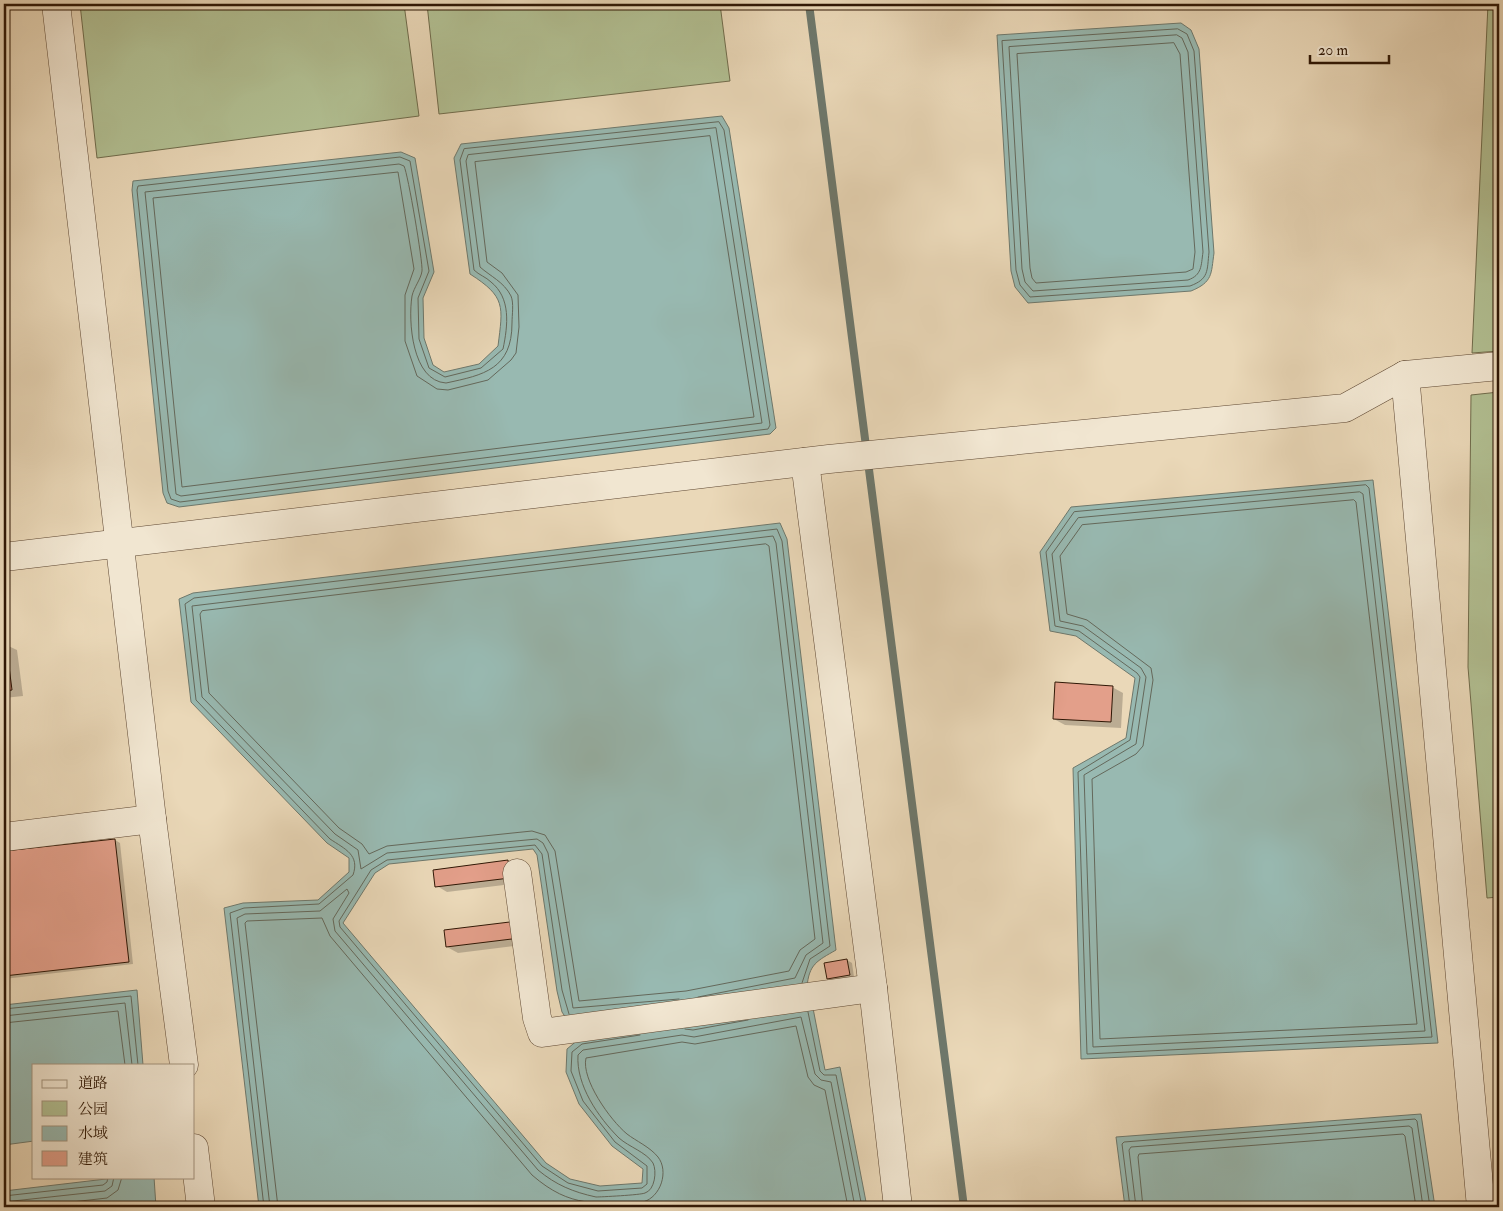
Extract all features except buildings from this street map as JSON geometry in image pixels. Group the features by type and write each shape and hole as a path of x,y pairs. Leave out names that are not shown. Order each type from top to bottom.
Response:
{"lane":[{"path":"56,4 118,542 184,1064"},
{"path":"4,557 817,460 1345,408 1405,375 1499,366"},
{"path":"1405,375 1481,1207"},
{"path":"817,460 898,1207"},
{"path":"4,837 152,819"},
{"path":"517,873 537,1018 542,1033 873,988"},
{"path":"195,1156 201,1207"}],"green space":[{"path":"80,4 404,4 419,116 97,158"},
{"path":"427,4 720,4 730,81 439,114"},
{"path":"1488,4 1499,4 1499,351 1472,353"},
{"path":"1499,392 1499,897 1487,898 1468,667 1471,395"}],"water":[{"path":"1181,23 1191,30 1199,49 1214,253 1210,276 1207,281 1191,291 1028,303 1015,287 1011,271 997,35"},
{"path":"722,116 729,128 776,428 770,434 179,507 167,503 163,493 132,190 133,181 401,152 415,158 434,272 423,298 424,338 433,365 444,372 479,364 498,346 501,321 501,312 496,296 482,282 470,274 454,158 461,144"},
{"path":"1373,480 1438,1043 1081,1059 1073,768 1126,738 1135,678 1076,636 1050,631 1040,552 1071,507"},
{"path":"780,523 787,539 836,950 815,964 810,973 807,987 568,1021 562,1012 557,991 537,855 533,849 389,864 375,873 343,923 546,1163 570,1179 600,1186 642,1183 643,1169 612,1146 579,1104 566,1072 567,1049 579,1039 812,1003 825,1070 840,1067 867,1207 259,1207 224,908 243,903 318,900 349,872 349,858 327,843 191,702 179,599 193,593"},
{"path":"137,990 143,1064 32,1064 32,1141 4,1145 4,1005"},
{"path":"1421,1114 1435,1207 1125,1207 1116,1137"},
{"path":"114,1178 154,1178 156,1207 4,1207 4,1191"}],"waterway":[{"path":"809,4 964,1207"}]}
